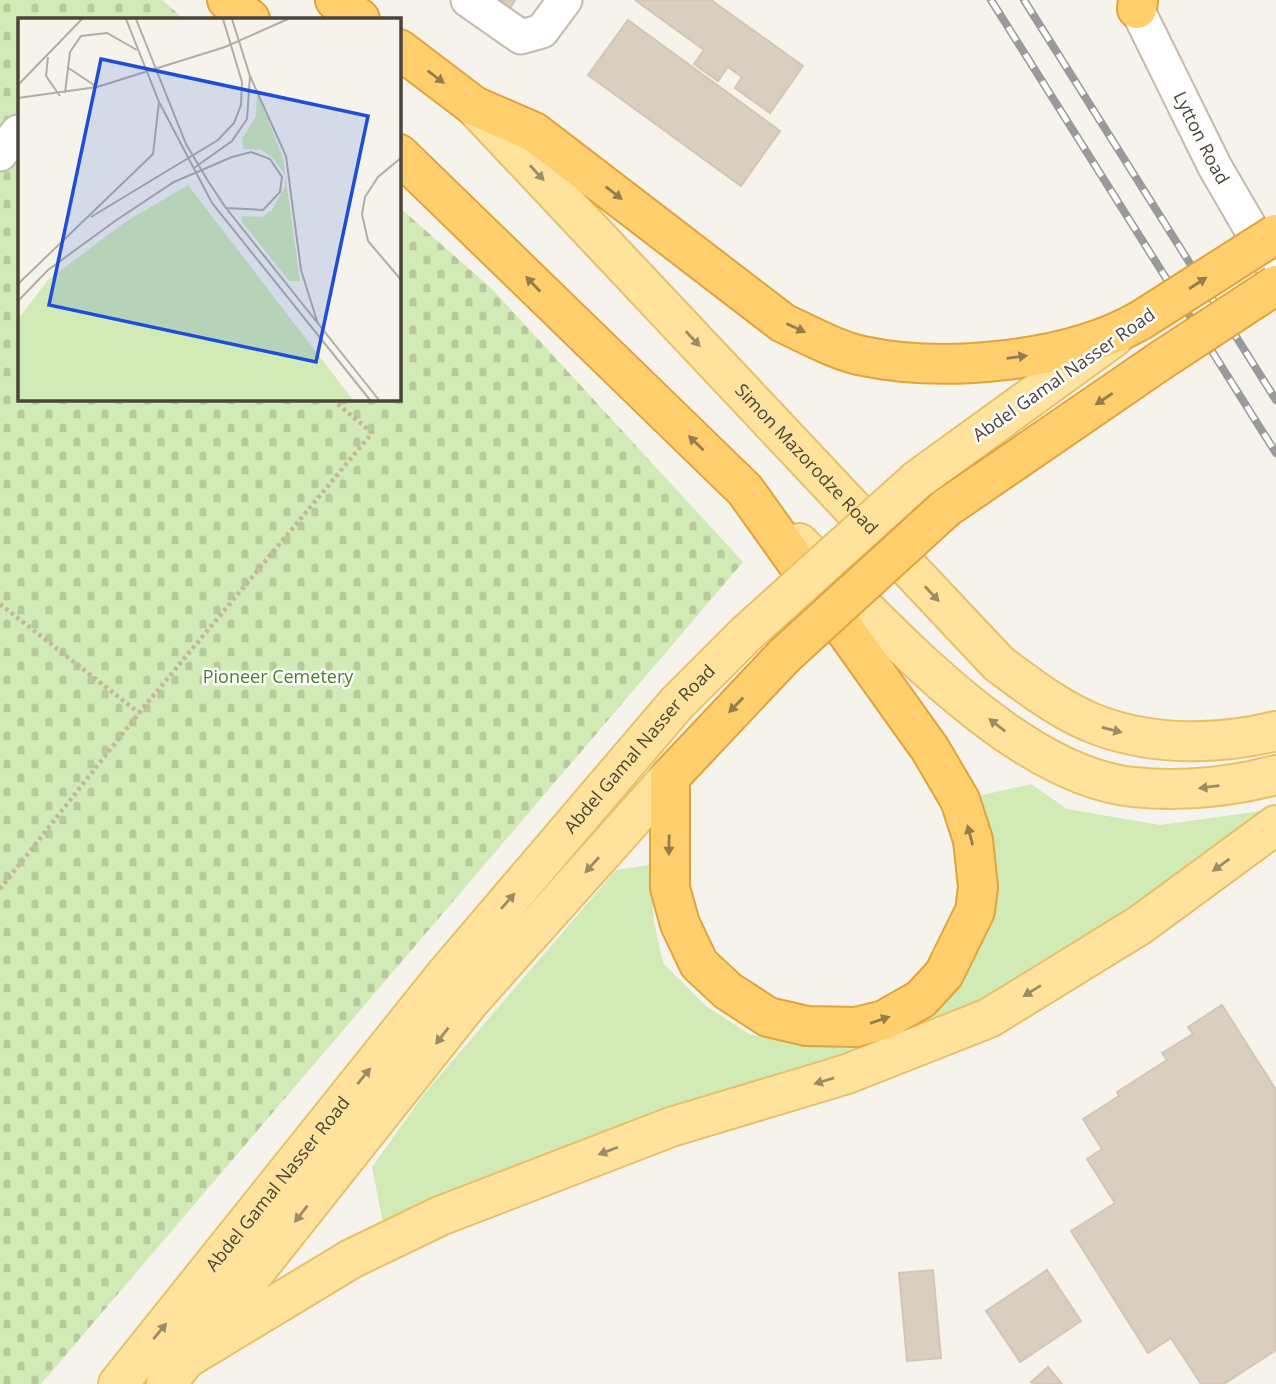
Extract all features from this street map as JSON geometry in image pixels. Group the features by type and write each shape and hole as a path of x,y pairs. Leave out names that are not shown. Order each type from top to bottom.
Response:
{"highway":[{"path":"227,0 249,18"},
{"path":"335,0 359,18"},
{"name":"Simon Mazorodze Road","path":"401,51 474,106"},
{"path":"474,106 534,132 783,323 861,355 931,365 992,360 1048,353 1133,325"},
{"path":"401,155 746,490 930,749 960,800 973,840 978,887 975,911 944,975 911,1004 884,1020 856,1027 807,1026 768,1017 728,991 699,964 680,924 670,888 670,777"},
{"name":"Abdel Gamal Nasser Road","path":"1133,325 1276,234"},
{"name":"Abdel Gamal Nasser Road","path":"670,777 784,656 946,509 1160,360 1276,285"}],"main road":[{"name":"Simon Mazorodze Road","path":"474,106 999,664 1051,700 1099,726 1144,738 1195,742 1251,737 1276,731"},
{"name":"Abdel Gamal Nasser Road","path":"118,1384 446,974 677,703 747,634 917,480 1133,325"},
{"path":"746,490 919,659 1000,727 1051,761 1089,777 1132,788 1195,789 1276,775"},
{"name":"Abdel Gamal Nasser Road","path":"177,1371 470,1001 670,777"},
{"path":"177,1371 351,1259 440,1216 671,1127 847,1074 989,1018 1139,925 1276,825"}],"street":[{"path":"468,0 521,37 542,31 565,0"},
{"name":"Lytton Road","path":"1136,3 1214,167 1276,272"}],"path":[{"path":"0,889 139,713 372,433 334,401"},
{"path":"0,604 139,713"}],"green space":[{"name":"Pioneer Cemetery","path":"0,0 162,0 183,18 18,18 18,401 401,401 401,209 491,288 743,562 41,1384 0,1384"},
{"path":"1031,784 1067,809 1160,825 1276,809 1165,894 1038,963 977,1008 892,1047 598,1137 465,1186 383,1223 372,1167 424,1094 616,870 649,865 654,921 663,963 706,1006 751,1035 843,1048 893,1034 946,992 978,796"}],"building":[{"path":"493,0 515,0 505,17"},
{"path":"635,0 711,0 803,66 770,113 735,88 742,77 728,67 718,81 694,64 704,50"},
{"path":"628,20 780,131 741,186 588,75"},
{"path":"1222,1005 1276,1090 1276,1350 1224,1384 1201,1384 1171,1338 1148,1353 1071,1231 1115,1203 1087,1159 1102,1149 1083,1119 1119,1096 1117,1092 1167,1060 1162,1053 1193,1034 1188,1027"},
{"path":"933,1270 941,1358 907,1361 899,1273"},
{"path":"1047,1270 1081,1321 1020,1362 986,1311"},
{"path":"1048,1367 1062,1384 1031,1382"}],"railway":[{"path":"991,0 1276,453"},
{"path":"1024,0 1276,400"}]}
